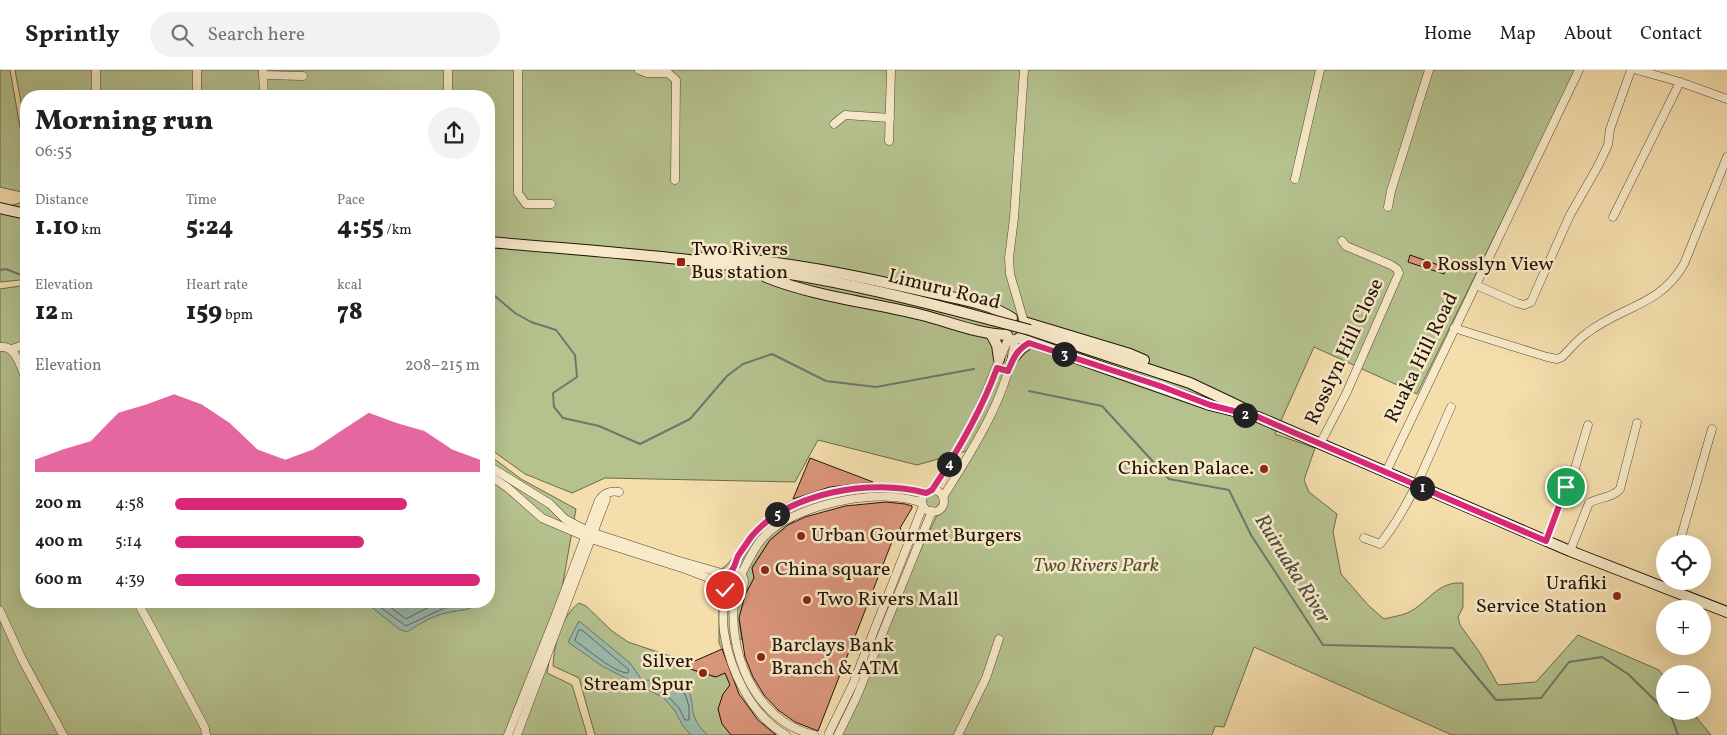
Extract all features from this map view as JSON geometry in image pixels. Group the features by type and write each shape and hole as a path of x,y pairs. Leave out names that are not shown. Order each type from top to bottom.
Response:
{"main road":[{"path":"0,202 20,207"},
{"path":"0,208 20,213"},
{"name":"Limuru Road","path":"495,243 628,254 750,268 829,280 932,303 992,327 1135,370 1320,444 1570,551 1656,581"},
{"name":"Limuru Road","path":"628,254 645,252 753,259 910,288 999,310 1012,318 1018,318 1020,335"},
{"name":"Limuru Road","path":"682,261 825,286 936,310 1190,382 1255,417"},
{"path":"1012,318 1005,325 1020,335 1021,349 1013,358"},
{"path":"992,327 997,345 998,363"},
{"name":"Limuru Road","path":"1678,590 1727,612"}],"street":[{"path":"96,70 96,90"},
{"path":"197,70 197,90"},
{"path":"448,70 448,90"},
{"path":"518,70 518,192 526,204 551,204"},
{"path":"639,70 648,73 668,73 676,80 675,180"},
{"path":"890,141 891,70"},
{"path":"932,512 857,696 839,735 827,734 853,684 923,504 929,492 958,451 974,421 998,363 1020,335 1009,258 1014,218 1024,70"},
{"path":"1295,179 1320,70"},
{"path":"1388,208 1391,191 1429,70"},
{"name":"Ruaka Hill Road","path":"1386,472 1579,70"},
{"path":"1476,285 1517,303 1524,305 1531,302 1570,216 1608,145 1610,129 1631,70"},
{"path":"1637,70 1664,74 1680,82 1727,99"},
{"path":"264,90 263,73 302,76"},
{"path":"1613,217 1680,82"},
{"path":"834,124 845,115 890,118"},
{"path":"1454,328 1538,355 1557,359 1562,357 1587,333 1657,295 1677,277 1727,157"},
{"name":"Rosslyn Hill Close","path":"1320,444 1346,394 1399,273 1391,265 1346,246 1342,241"},
{"path":"0,347 7,346 12,349 20,366"},
{"path":"12,349 20,346"},
{"path":"932,512 943,507 943,497 984,428 1013,358"},
{"path":"998,363 1008,371"},
{"path":"1364,538 1380,544 1395,524 1416,485 1451,407"},
{"path":"1570,551 1589,504 1596,500 1613,496 1620,489 1637,423"},
{"path":"1546,541 1568,483 1573,475 1588,425"},
{"path":"1682,535 1712,429"},
{"path":"495,470 542,499 565,519 589,535 676,560 741,575"},
{"path":"495,480 508,488 542,518 685,569 735,592"},
{"path":"786,735 777,730 752,703 741,684 724,632 724,586 729,572 739,555 752,536 779,513 797,503 866,487 939,492 943,497"},
{"path":"508,735 589,535 603,503 608,496 619,492 603,494 589,535 517,735"},
{"path":"814,735 794,729 781,721 761,700 748,679 738,650 734,627 735,592 743,585 741,575 759,543 770,531 796,514 842,501 886,496 910,498 923,504 932,512"},
{"path":"902,560 912,562"},
{"path":"141,608 205,728 206,735"},
{"path":"0,611 22,659 63,735"},
{"path":"958,735 986,678 999,639"}],"green space":[{"path":"0,70 10,70 20,127 20,192 0,187"},
{"name":"Two Rivers Park","path":"15,70 1576,70 1417,394 1314,347 1275,434 1315,448 1304,480 1309,492 1337,514 1333,532 1341,574 1369,606 1384,619 1404,614 1414,609 1439,589 1454,583 1463,583 1463,607 1458,617 1460,625 1480,653 1498,685 1536,682 1578,635 1656,669 1656,720 1698,720 1711,735 1452,735 1254,647 1224,727 1215,726 1212,735 841,735 897,599 940,509 933,510 927,508 923,500 924,496 935,491 941,495 944,501 970,450 917,465 818,440 795,482 605,478 572,493 525,474 495,452 495,90 20,90 20,97"},
{"path":"20,203 20,280 0,282 0,209"},
{"path":"20,286 20,608 495,608 495,460 521,479 576,509 547,673 572,685 587,735 0,735 0,289"},
{"path":"784,506 794,521 770,540 752,567 754,578 745,595 739,620 742,639 722,649 719,643 719,607 714,604 717,591 709,586 716,579 716,572 726,566 751,532"},
{"path":"579,603 586,606 612,631 628,642 679,659 687,668 715,677 725,673 730,685 722,698 719,710 722,722 731,735 595,735 579,678 553,666 555,649 563,623 567,615"}],"water":[{"path":"373,608 471,608 436,616 407,632 399,629"},
{"path":"579,621 630,663 642,680 670,681 678,683 687,689 691,697 695,719 708,735 691,735 664,698 602,666 568,642"}],"building":[{"name":"Rosslyn View","path":"1410,255 1447,268 1444,274 1408,262"},
{"path":"810,458 873,482 830,487 793,499"},
{"name":"Two Rivers Mall","path":"886,502 905,504 912,506 912,508 900,528 897,541 893,539 818,731 795,722 778,710 764,695 753,677 745,657 739,618 745,595 754,578 752,568 770,540 788,525 805,517 845,506"},
{"path":"722,649 739,694 758,720 776,735 731,735 722,724 718,709 723,694 730,685 725,673 716,677 687,668 688,664"}],"waterway":[{"name":"Ruiruaka River","path":"0,270 6,269 20,275"},
{"name":"Ruiruaka River","path":"495,296 515,313 531,322 556,330 575,355 577,377 553,393 554,407 563,418 599,426 640,444 690,419 727,376 743,364 772,354 826,381 876,387 974,369"},
{"name":"Ruiruaka River","path":"1029,391 1102,406 1169,479 1229,490 1251,535 1323,645 1453,648 1496,700 1541,698 1569,662 1602,657 1628,674 1656,701"},
{"name":"Ruiruaka River","path":"1672,720 1678,735"}],"place":[{"name":"Two Rivers Bus station","path":"681,262"},
{"name":"Rosslyn View","path":"1427,265"},
{"name":"Chicken Palace.","path":"1264,469"},
{"name":"Urban Gourmet Burgers","path":"801,536"},
{"name":"China square","path":"765,570"},
{"name":"Urafiki Service Station","path":"1617,596"},
{"name":"Two Rivers Mall","path":"807,600"},
{"name":"Barclays Bank Branch & ATM","path":"761,657"},
{"name":"Silver Stream Spur","path":"703,673"}],"route":[{"path":"725,590 722,584 723,577 732,571 739,555 752,536 779,513 797,503 866,487 912,489 926,493 932,490 958,451 974,421 997,368 1008,371 1013,358 1029,343 1160,386 1210,405 1258,417 1546,541 1566,487"}]}
